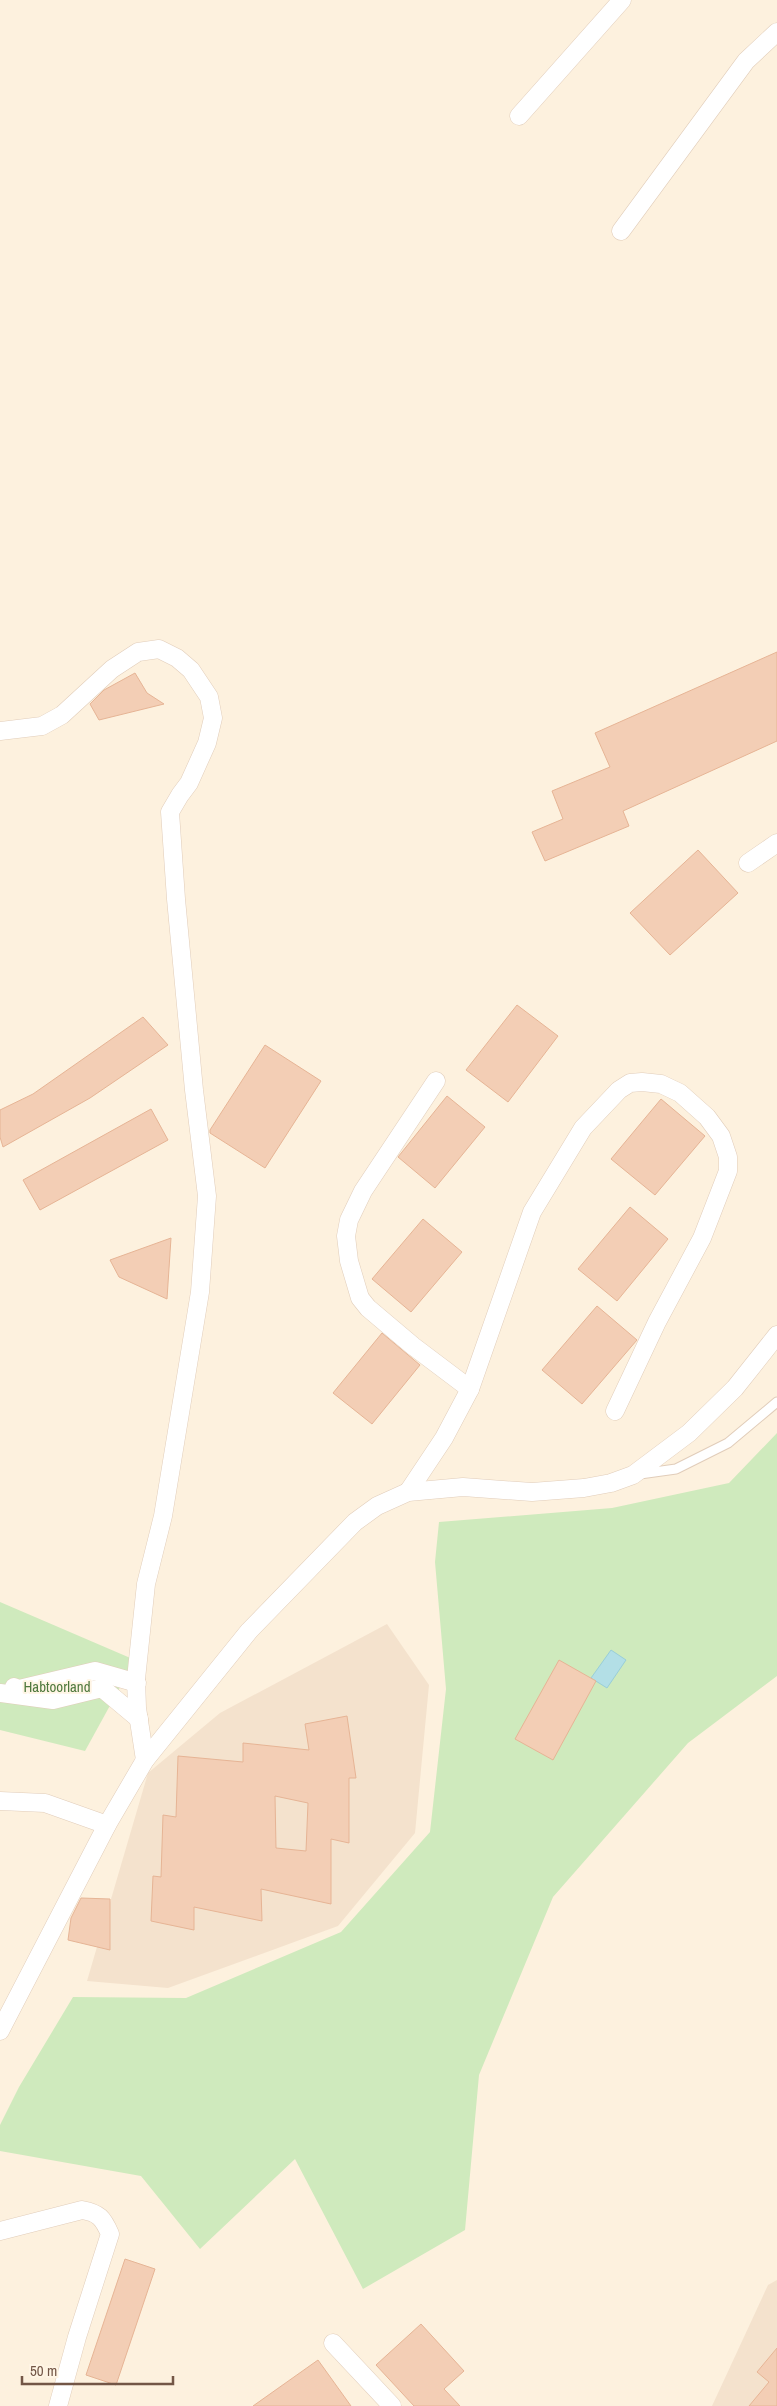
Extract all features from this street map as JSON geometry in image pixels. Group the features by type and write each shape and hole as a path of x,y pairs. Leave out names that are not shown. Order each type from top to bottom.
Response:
{"street":[{"path":"519,116 622,0"},
{"path":"621,231 746,61 777,32"},
{"path":"0,731 42,726 62,715 112,669 138,652 159,649 177,658 191,670 209,696 213,718 207,743 189,783 170,812 176,899 194,1090 207,1196 200,1292 162,1516 146,1584 137,1684 139,1719 145,1760"},
{"path":"748,863 777,843"},
{"path":"436,1081 363,1191 349,1220 346,1236 349,1261 360,1298 368,1308 413,1346 470,1389"},
{"path":"408,1492 444,1438 470,1389 532,1212 583,1128 605,1103 630,1083 661,1084 680,1093 707,1116 722,1136 728,1157 728,1171 702,1238 656,1322 615,1411"},
{"path":"0,2031 107,1825 145,1760 249,1631 355,1522 377,1506 408,1492 463,1487 532,1492 584,1488 611,1483 632,1475 689,1433 735,1388 777,1336"},
{"path":"0,1682 19,1689 95,1671 137,1684"},
{"path":"0,1693 53,1700 102,1688 139,1719"},
{"path":"0,1801 45,1803 107,1825"},
{"path":"0,2231 82,2210 96,2212 106,2223 110,2234 77,2337 58,2406"},
{"path":"333,2343 392,2406"}],"lane":[{"path":"632,1475 676,1468 728,1443 777,1402"}],"shaded area":[{"path":"387,1624 429,1685 415,1833 338,1926 168,1988 87,1981 148,1773 220,1713"},
{"path":"777,2280 777,2406 712,2406 768,2285"}],"green space":[{"path":"777,1433 777,1676 688,1743 553,1897 479,2075 465,2230 363,2289 295,2159 200,2249 141,2176 0,2151 0,2125 19,2087 73,1997 186,1998 341,1932 430,1832 446,1689 435,1562 439,1522 612,1508 729,1483"},
{"name":"Habtoorland","path":"0,1602 135,1660 85,1751 0,1730"}],"water":[{"path":"611,1650 626,1660 607,1688 591,1678"}],"building":[{"path":"777,652 777,741 623,811 629,826 545,861 532,832 563,819 552,791 610,767 595,733"},
{"path":"135,673 147,693 164,704 99,720 90,704 104,690"},
{"path":"698,850 738,893 670,955 630,913"},
{"path":"517,1005 558,1036 508,1102 466,1070"},
{"path":"143,1017 168,1045 90,1098 3,1147 0,1137 0,1110 33,1094"},
{"path":"265,1045 321,1081 265,1168 210,1133 210,1130"},
{"path":"447,1096 485,1127 435,1188 398,1157"},
{"path":"661,1099 705,1136 655,1195 611,1159"},
{"path":"151,1109 168,1140 40,1210 23,1180"},
{"path":"630,1207 668,1239 617,1301 578,1269"},
{"path":"423,1219 462,1252 411,1312 372,1279"},
{"path":"171,1238 167,1299 119,1277 110,1260"},
{"path":"597,1306 637,1340 582,1404 542,1370"},
{"path":"382,1333 420,1365 372,1424 333,1393"},
{"path":"559,1660 596,1681 553,1760 515,1739"},
{"path":"347,1716 356,1778 349,1778 349,1843 331,1839 331,1904 261,1889 262,1921 194,1907 194,1930 151,1921 153,1876 161,1877 163,1815 176,1817 178,1756 243,1762 243,1743 309,1750 305,1724","holes":["275,1796 308,1803 306,1851 276,1848"]},
{"path":"81,1898 110,1899 110,1950 68,1940 71,1918"},
{"path":"125,2259 155,2269 116,2385 86,2375"},
{"path":"421,2324 464,2371 444,2389 460,2406 414,2406 376,2365"},
{"path":"777,2348 777,2406 749,2406 769,2382 757,2372"},
{"path":"318,2360 351,2406 253,2406"}]}
